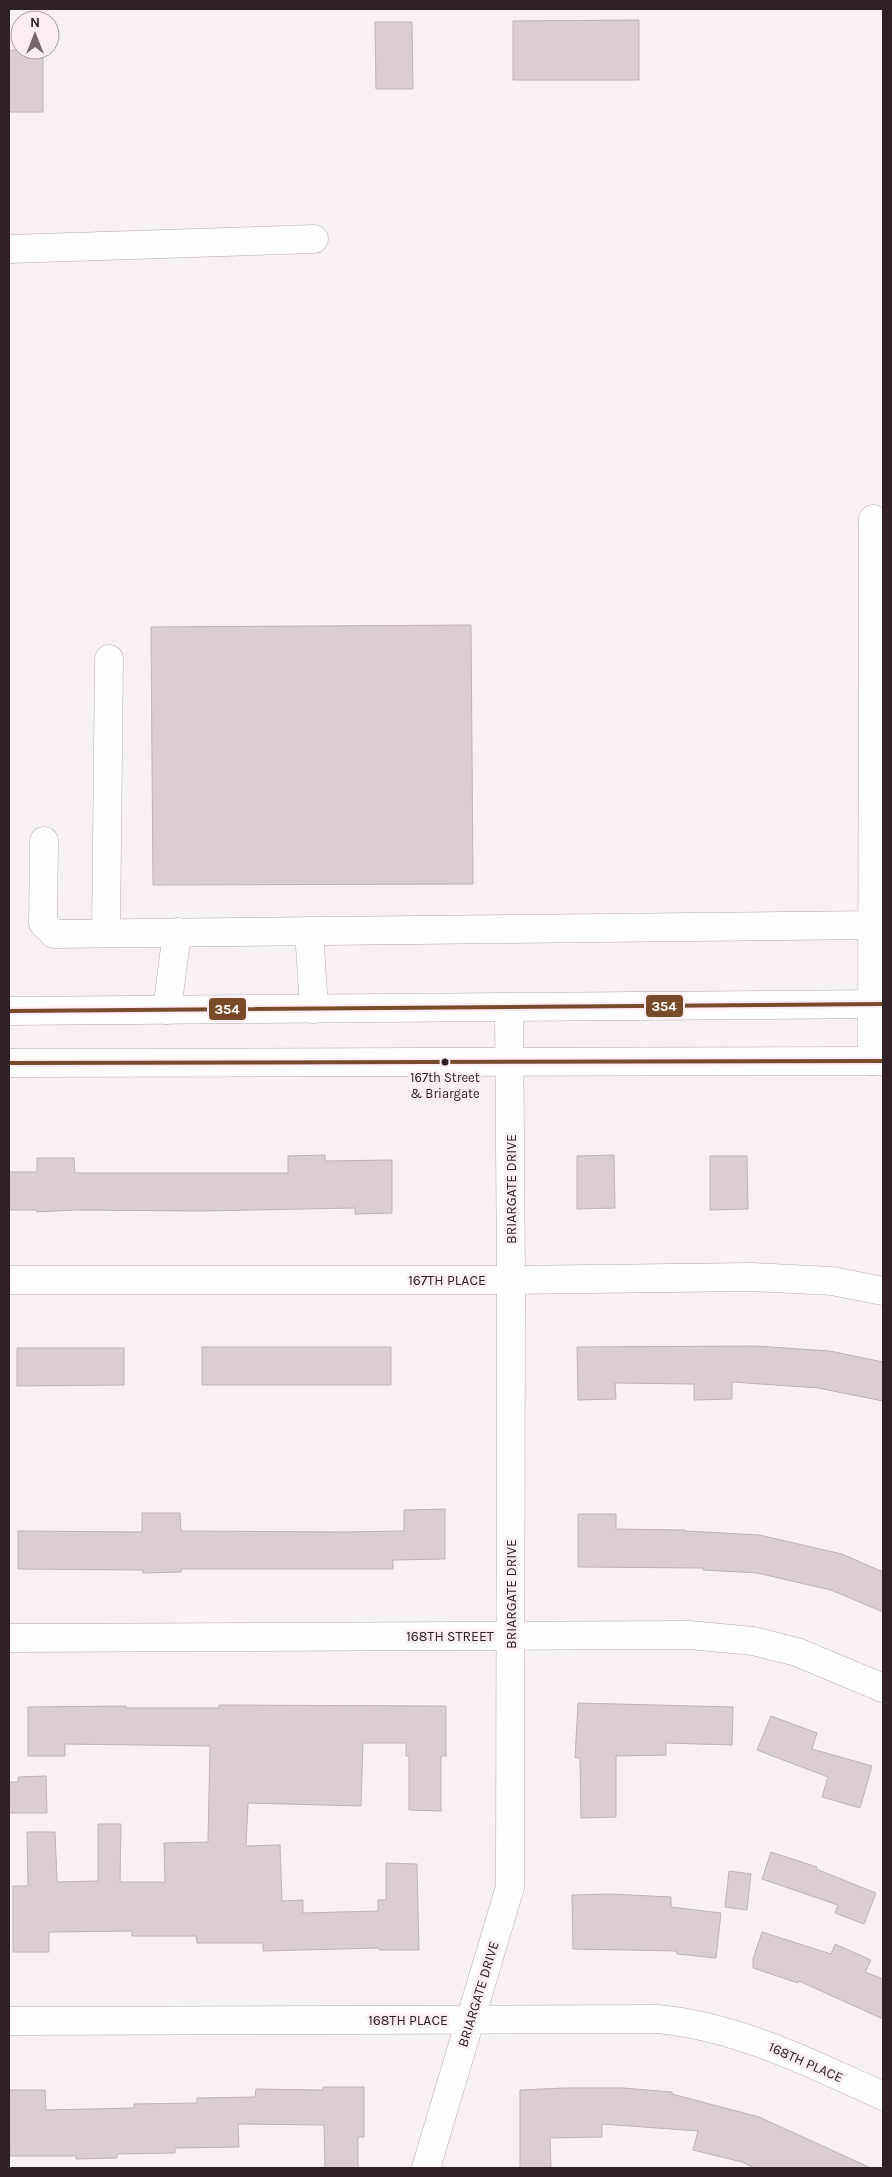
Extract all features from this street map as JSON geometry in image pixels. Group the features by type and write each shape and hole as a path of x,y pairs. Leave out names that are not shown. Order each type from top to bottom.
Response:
{"street":[{"path":"9,249 314,239"},
{"path":"9,1063 878,1061 878,1004 872,925 873,519"},
{"path":"106,933 109,659"},
{"path":"44,841 43,923 54,934 872,925"},
{"path":"309,931 314,1009"},
{"path":"167,1010 176,932"},
{"path":"9,1012 878,1004"},
{"name":"BRIARGATE DRIVE","path":"426,2168 510,1887 511,1280 509,1008"},
{"name":"167TH PLACE","path":"9,1280 790,1278 832,1281 883,1292"},
{"name":"168TH STREET","path":"9,1638 689,1636 753,1641 797,1652 883,1688"},
{"name":"168TH PLACE","path":"9,2021 635,2018 676,2021 724,2030 764,2043 883,2096"}],"building":[{"path":"639,20 639,80 513,80 513,21"},
{"path":"375,22 412,22 413,89 376,89"},
{"path":"9,50 10,60 43,60 43,112 9,112"},
{"path":"471,625 473,884 153,885 151,627"},
{"path":"325,1155 325,1161 392,1160 392,1213 355,1214 355,1208 201,1211 75,1210 37,1212 37,1210 9,1210 9,1172 37,1172 37,1158 74,1158 75,1173 288,1173 288,1156"},
{"path":"614,1155 615,1208 577,1209 577,1156"},
{"path":"710,1156 747,1156 748,1209 710,1210"},
{"path":"755,1346 830,1351 883,1362 883,1401 818,1388 732,1382 732,1399 694,1400 694,1384 615,1383 616,1399 578,1400 577,1347"},
{"path":"202,1347 391,1347 391,1385 202,1385"},
{"path":"17,1348 124,1348 124,1385 17,1386"},
{"path":"445,1509 445,1559 393,1560 393,1569 181,1569 181,1572 143,1573 143,1570 18,1569 18,1531 142,1532 142,1513 180,1513 181,1531 345,1532 404,1531 404,1510"},
{"path":"578,1514 616,1514 616,1529 685,1530 759,1535 842,1554 883,1572 883,1612 831,1590 757,1573 703,1570 703,1568 578,1567"},
{"path":"578,1703 733,1707 732,1745 666,1743 666,1755 616,1756 616,1817 581,1818 580,1758 575,1758"},
{"path":"219,1705 446,1706 446,1756 441,1756 441,1811 409,1810 409,1756 406,1756 406,1743 363,1743 361,1806 248,1803 246,1846 280,1845 282,1901 303,1900 303,1913 378,1911 378,1900 386,1900 386,1863 417,1864 419,1950 379,1950 379,1948 263,1951 263,1943 197,1943 196,1936 132,1936 132,1931 49,1932 49,1952 13,1952 13,1886 28,1886 27,1832 55,1832 57,1882 98,1881 98,1824 121,1824 120,1882 165,1882 164,1843 208,1842 210,1746 65,1744 65,1756 28,1756 28,1707 126,1706 126,1708 219,1708"},
{"path":"771,1716 817,1733 812,1749 872,1766 860,1808 822,1797 828,1777 757,1750"},
{"path":"46,1776 47,1813 9,1813 9,1782 18,1782 18,1777"},
{"path":"771,1852 817,1867 816,1869 876,1893 864,1924 835,1913 838,1905 762,1879"},
{"path":"729,1871 751,1874 747,1910 725,1907"},
{"path":"610,1894 671,1897 671,1907 721,1913 716,1958 677,1954 677,1951 573,1949 572,1895"},
{"path":"762,1932 831,1954 835,1944 871,1960 865,1972 883,1979 883,2019 799,1981 798,1983 753,1968 753,1959"},
{"path":"323,2087 364,2087 364,2137 358,2137 358,2168 325,2168 324,2125 238,2124 239,2147 175,2148 175,2153 117,2154 117,2158 76,2159 76,2156 10,2156 9,2090 45,2090 46,2110 134,2108 134,2104 197,2103 197,2098 255,2097 256,2089 323,2090"},
{"path":"623,2088 672,2092 672,2094 759,2117 871,2168 755,2168 742,2162 693,2150 698,2131 602,2124 602,2137 550,2138 551,2168 520,2168 520,2090"}],"transit line":[{"name":"354","path":"9,1011 883,1004"},
{"name":"354","path":"9,1063 883,1061"}],"place":[{"name":"167th Street & Briargate","path":"445,1062"}]}
